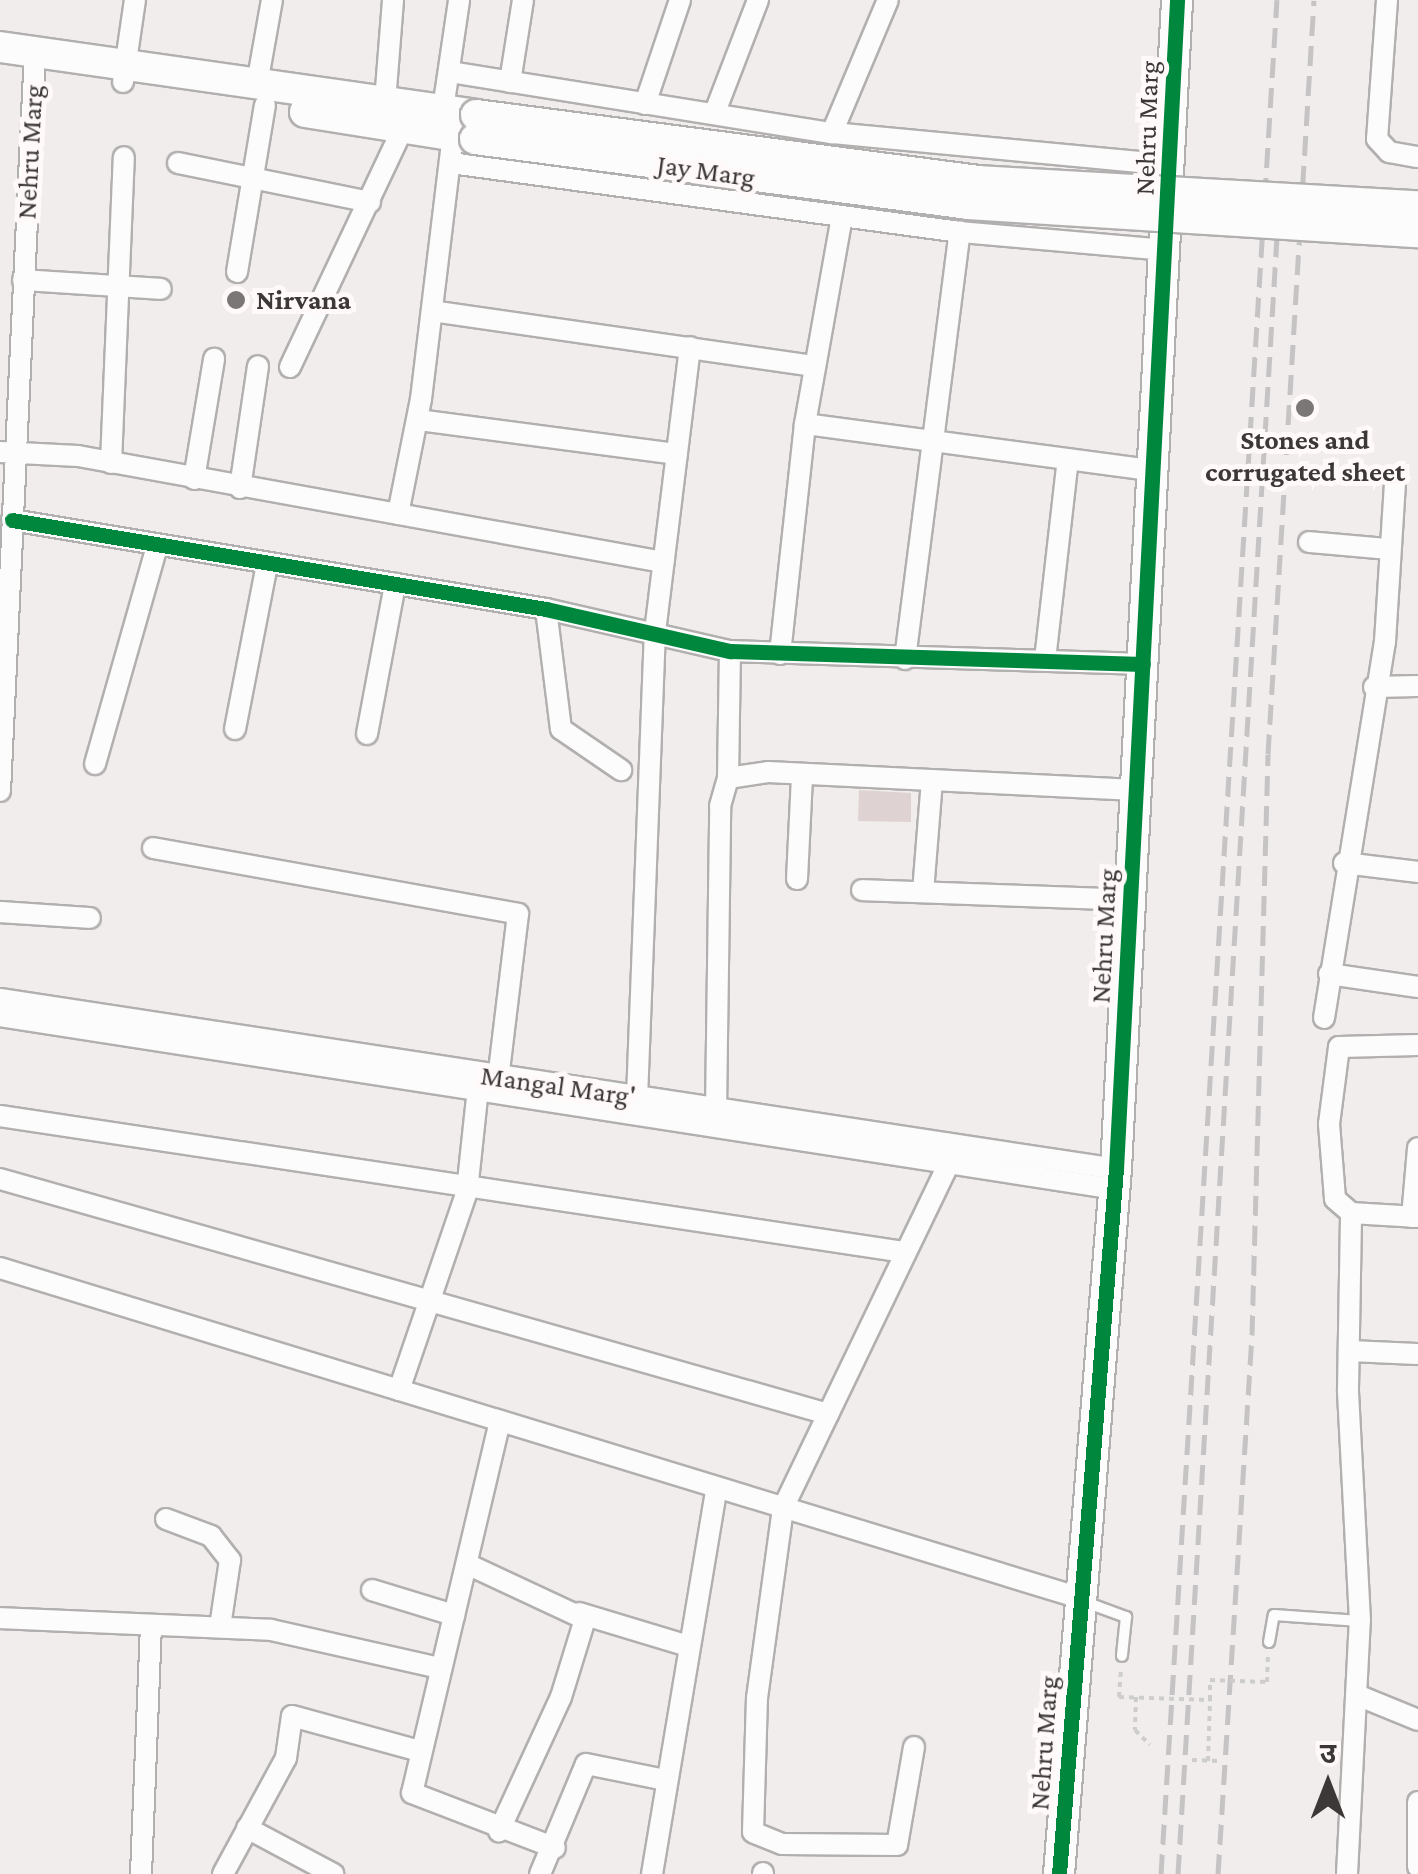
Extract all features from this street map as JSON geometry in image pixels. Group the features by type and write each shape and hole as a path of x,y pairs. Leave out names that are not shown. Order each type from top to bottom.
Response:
{"main road":[{"name":"Nehru Marg","path":"1059,1874 1116,1179 1172,165 1177,0"},
{"name":"Jay Marg","path":"0,47 35,60 261,95 404,126 979,181 1418,206"},
{"name":"Jay Marg","path":"0,63 35,60"},
{"name":"Jay Marg","path":"261,95 384,102 459,132 967,204 1418,232"}],"street":[{"path":"124,74 135,0"},
{"path":"238,272 272,0"},
{"path":"384,102 394,0"},
{"path":"398,514 418,420 459,132 450,72 459,0"},
{"path":"510,82 523,0"},
{"path":"645,104 680,0"},
{"path":"715,112 758,0"},
{"path":"832,133 888,0"},
{"path":"1388,0 1376,139 1389,152 1418,157"},
{"name":"Nehru Marg","path":"0,791 8,452 23,280 35,60"},
{"path":"450,72 832,133 1172,165"},
{"path":"290,367 404,126"},
{"path":"459,132 842,216 960,232 1167,250"},
{"path":"111,463 124,157"},
{"path":"178,163 370,202"},
{"path":"780,654 804,424 842,216"},
{"path":"906,659 960,232"},
{"path":"23,280 161,289"},
{"path":"432,310 815,366"},
{"path":"637,1098 655,632 690,347"},
{"path":"194,479 214,359"},
{"path":"240,488 258,366"},
{"path":"418,420 677,454"},
{"path":"804,424 1154,471"},
{"path":"8,452 111,463 663,562"},
{"path":"1046,660 1068,460"},
{"path":"1324,1018 1344,863 1385,642 1395,482"},
{"path":"8,506 157,546 546,608 730,651 1143,664"},
{"path":"1309,542 1388,549"},
{"path":"95,764 157,546"},
{"path":"235,729 267,564"},
{"path":"367,734 395,584"},
{"path":"546,608 561,729 621,770"},
{"path":"716,1110 720,806 728,778 730,651"},
{"path":"1374,686 1418,686"},
{"path":"728,778 802,775 1136,790"},
{"path":"796,879 802,775"},
{"path":"924,892 932,780"},
{"path":"153,848 510,908 522,922 466,1190 400,1390"},
{"path":"1344,863 1418,872"},
{"path":"862,890 1131,900"},
{"path":"0,912 90,918"},
{"path":"1329,974 1418,986"},
{"name":"Mangal Marg'","path":"0,1000 488,1085 637,1098 1116,1179"},
{"path":"0,1016 488,1085 949,1163 1116,1179"},
{"path":"1418,1045 1350,1044 1333,1056 1329,1175 1335,1199 1351,1213 1415,1217 1418,1148"},
{"path":"0,1116 466,1190 906,1252"},
{"path":"914,1747 898,1845 782,1844 753,1832 757,1698 782,1508 949,1163"},
{"path":"0,1179 431,1296 828,1414"},
{"path":"1347,1874 1360,1621 1349,1351 1351,1213"},
{"path":"0,1268 1080,1598"},
{"path":"1349,1351 1418,1354"},
{"path":"500,1421 454,1615 416,1750 418,1798 555,1848"},
{"path":"652,1874 664,1780 717,1487"},
{"path":"166,1519 210,1536 230,1560 220,1627"},
{"path":"467,1564 579,1613 688,1646"},
{"path":"372,1590 454,1615"},
{"path":"500,1830 561,1698 584,1629 579,1613"},
{"path":"0,1618 271,1630 440,1668"},
{"path":"141,1874 152,1626"},
{"path":"1357,1695 1418,1720"},
{"path":"223,1874 286,1758 292,1716 416,1750"},
{"path":"540,1874 555,1848 586,1764 664,1780"},
{"path":"1418,1802 1418,1867"},
{"path":"247,1828 327,1872"}],"lane":[{"path":"1080,1598 1126,1617 1122,1656"},
{"path":"1269,1642 1274,1615 1360,1621"}],"path":[{"path":"1208,1760 1210,1680 1267,1682 1269,1642"},
{"path":"1122,1656 1119,1696 1210,1700"},
{"path":"1136,1698 1135,1730 1150,1744"},
{"path":"1192,1760 1220,1761"}],"building":[{"path":"859,790 911,793 911,822 858,821"}],"railway":[{"path":"1161,1874 1277,0"},
{"path":"1218,1874 1252,1335 1268,754 1314,0"},
{"path":"1178,1874 1278,220"}],"cycle path":[{"path":"1059,1874 1116,1169 1177,0"},
{"path":"12,520 546,609 730,651 1143,664"}],"place":[{"name":"Nirvana","path":"236,300"},
{"name":"Stones and corrugated sheet","path":"1305,408"}]}
